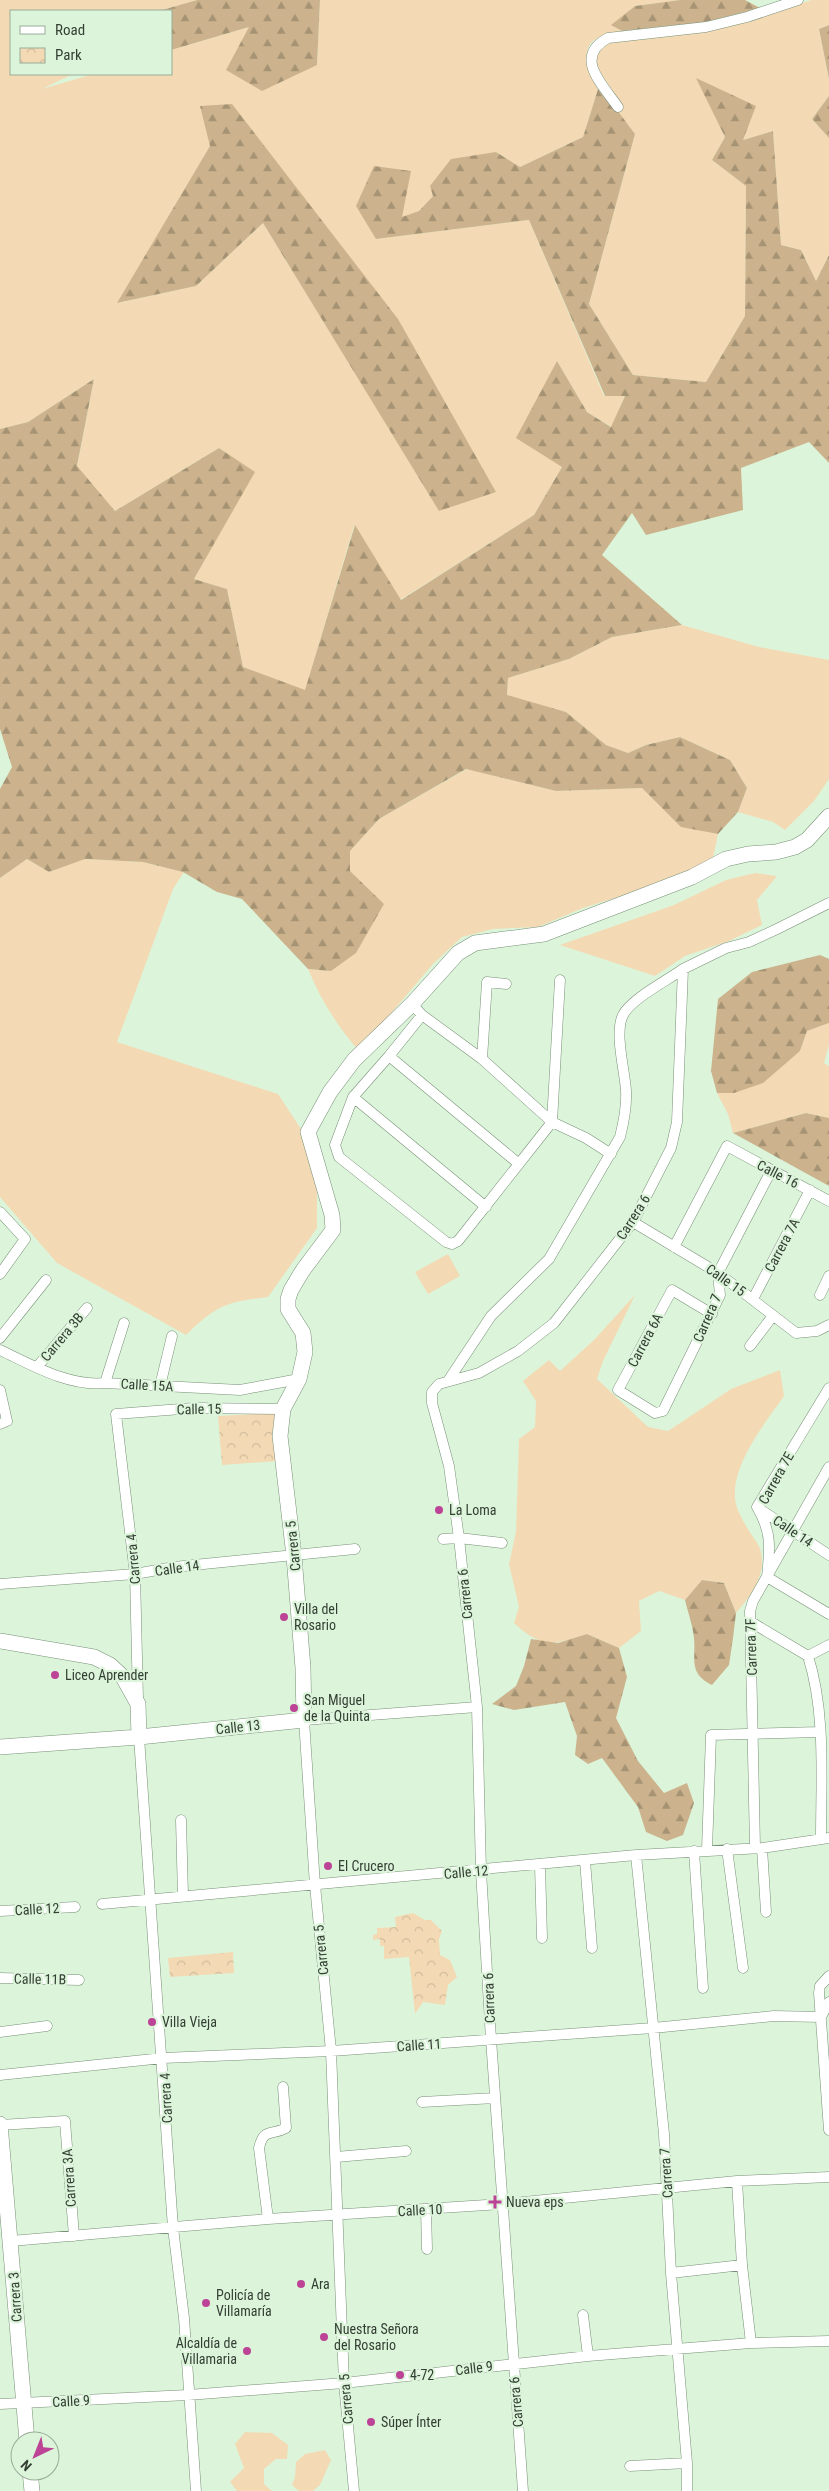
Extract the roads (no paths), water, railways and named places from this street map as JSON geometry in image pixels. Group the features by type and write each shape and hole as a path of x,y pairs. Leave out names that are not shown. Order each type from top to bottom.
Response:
{"street":[{"path":"618,107 591,66 591,54 597,44 608,38 706,27 747,17 798,0"},
{"path":"560,980 552,1122 458,1241 452,1244 446,1242 339,1157 335,1145 353,1097 389,1056 417,1009 458,953 475,943 544,934 692,877 726,859 748,854 776,852 795,847 807,840 829,816"},
{"path":"448,1381 491,1316 549,1259 611,1154 626,1117 626,1092 619,1031 623,1015 637,999 684,969 726,948 749,942 829,902"},
{"name":"Carrera 6","path":"523,2491 512,2363 490,2039 481,1871 477,1707 459,1538 449,1466 432,1403 432,1392 440,1384 479,1373 518,1351 554,1323 633,1222 671,1148 677,1122 684,969"},
{"path":"482,1059 487,982 506,984"},
{"path":"417,1009 482,1059 552,1122 586,1138 611,1154"},
{"path":"283,1410 299,1379 304,1352 303,1333 288,1309 288,1298 303,1270 332,1230 332,1215 308,1132 330,1092 354,1060 417,1009"},
{"path":"389,1056 519,1164"},
{"path":"353,1097 486,1207"},
{"name":"Calle 16","path":"674,1247 727,1146 770,1171 829,1201"},
{"path":"718,1272 770,1171"},
{"name":"Carrera 7A","path":"753,1299 810,1190"},
{"path":"0,1212 25,1240 0,1274"},
{"name":"Calle 15","path":"633,1222 718,1272 753,1299 772,1317 796,1333 817,1331 829,1325"},
{"name":"Carrera 7","path":"663,1411 720,1295 718,1272"},
{"path":"820,1295 829,1276"},
{"path":"0,1338 46,1280"},
{"name":"Carrera 6A","path":"663,1411 655,1413 618,1390 672,1290 712,1314"},
{"name":"Carrera 3B","path":"37,1367 87,1308"},
{"path":"750,1346 772,1317"},
{"path":"105,1383 124,1323"},
{"path":"160,1386 172,1336"},
{"name":"Calle 15A","path":"0,1350 72,1381 94,1384 240,1390 299,1379"},
{"name":"Carrera 7E","path":"767,1576 769,1537 767,1523 757,1506 829,1388"},
{"path":"0,1390 7,1421 0,1424"},
{"name":"Calle 15","path":"116,1414 194,1408 283,1410"},
{"name":"Carrera 5","path":"283,1410 280,1436 294,1556 303,1668 304,1720 315,1885 331,2051 344,2383 354,2491"},
{"name":"Carrera 4","path":"116,1414 135,1574 139,1737 174,2228 184,2318 196,2491"},
{"name":"Carrera 7F","path":"766,1912 759,1847 753,1735 750,1610 753,1601 791,1532 829,1467"},
{"name":"Calle 14","path":"757,1506 791,1532 829,1555"},
{"path":"442,1539 459,1538 502,1543"},
{"name":"Calle 14","path":"0,1584 135,1574 174,1567 355,1549"},
{"path":"767,1576 829,1614"},
{"path":"751,1622 808,1656 816,1679 825,1838"},
{"name":"Carrera 4","path":"0,1641 94,1657 110,1665 123,1677 138,1704"},
{"path":"808,1656 829,1644"},
{"name":"Calle 13","path":"0,1747 139,1737 304,1720 477,1707"},
{"path":"707,1850 711,1735 820,1732"},
{"path":"180,1820 182,1896"},
{"name":"Calle 12","path":"102,1904 481,1871 636,1855 759,1847 825,1838"},
{"path":"727,1849 743,1968"},
{"path":"694,1852 703,1988"},
{"name":"Carrera 7","path":"636,1855 668,2187 671,2273 687,2463 687,2491"},
{"path":"585,1861 592,1948"},
{"path":"540,1865 542,1938"},
{"name":"Calle 12","path":"0,1911 75,1907"},
{"path":"829,1976 820,1986 819,1993 829,2130"},
{"name":"Calle 11B","path":"0,1978 79,1980"},
{"path":"821,2016 829,2002"},
{"name":"Calle 11","path":"0,2075 163,2058 331,2051 653,2028 774,2016 821,2016"},
{"path":"0,2032 47,2026"},
{"path":"268,2218 259,2148 261,2139 266,2133 286,2128 283,2087"},
{"path":"422,2102 495,2098"},
{"name":"Carrera 3A","path":"0,2124 65,2121 74,2236"},
{"name":"Carrera 3","path":"0,2124 3,2186 11,2242 26,2431"},
{"path":"336,2157 406,2152"},
{"name":"Calle 10","path":"11,2242 268,2218 502,2204 737,2181 829,2177"},
{"path":"737,2181 742,2265 751,2343"},
{"path":"426,2209 427,2249"},
{"path":"671,2273 742,2265"},
{"path":"583,2314 588,2356"},
{"name":"Calle 9","path":"0,2404 188,2395 344,2383 588,2356 751,2343 829,2341"},
{"path":"630,2466 687,2463"}],"place":[{"name":"La Loma","path":"439,1510"},
{"name":"Villa del Rosario","path":"284,1617"},
{"name":"Liceo Aprender","path":"55,1675"},
{"name":"San Miguel de la Quinta","path":"294,1708"},
{"name":"El Crucero","path":"328,1866"},
{"name":"Villa Vieja","path":"152,2022"},
{"name":"Nueva eps","path":"495,2202"},
{"name":"Ara","path":"301,2284"},
{"name":"Policía de Villamaría","path":"206,2303"},
{"name":"Nuestra Señora del Rosario","path":"324,2337"},
{"name":"Alcaldía de Villamaria","path":"247,2351"},
{"name":"4-72","path":"400,2375"},
{"name":"Súper Ínter","path":"371,2422"}]}
